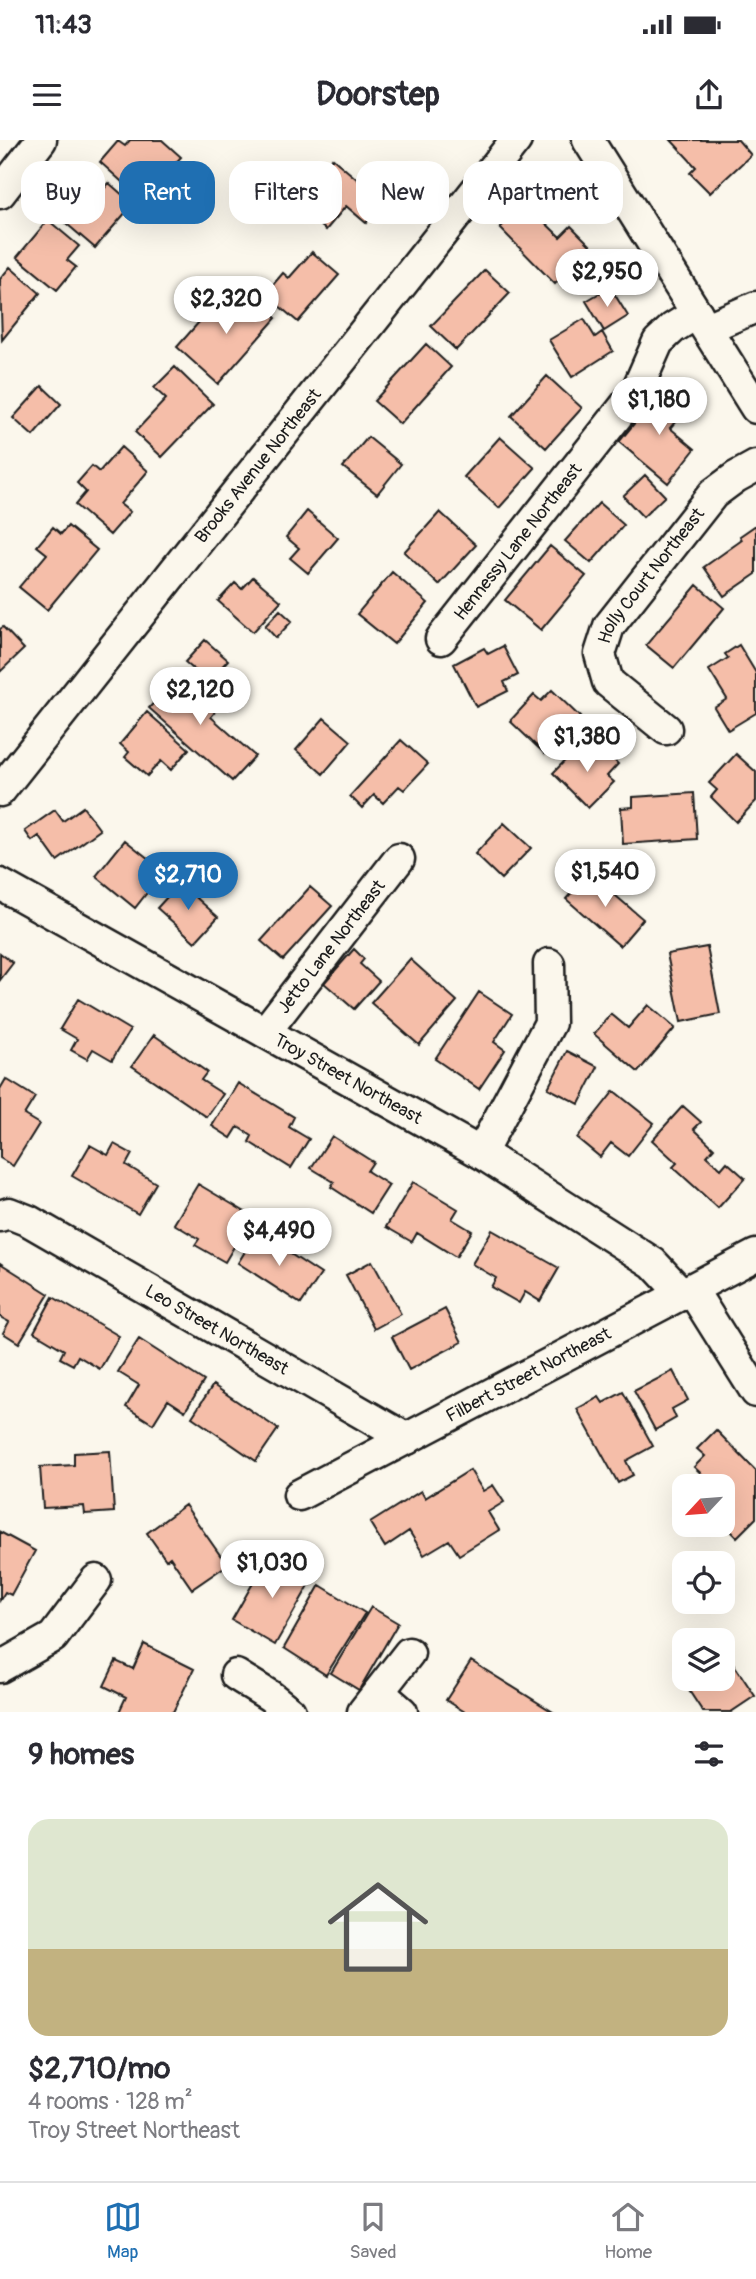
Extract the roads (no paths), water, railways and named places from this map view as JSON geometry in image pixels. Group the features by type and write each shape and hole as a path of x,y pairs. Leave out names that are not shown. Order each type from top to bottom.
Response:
{"street":[{"path":"0,192 41,140"},
{"name":"Brooks Avenue Northeast","path":"0,791 516,140"},
{"path":"588,140 756,408"},
{"name":"Hennessy Lane Northeast","path":"441,639 636,392 658,342 673,328 756,307"},
{"name":"Holly Court Northeast","path":"666,729 608,682 600,654 609,626 713,494 756,466"},
{"name":"Jetto Lane Northeast","path":"265,1032 398,859"},
{"name":"Troy Street Northeast","path":"0,884 481,1153 653,1263 688,1292 756,1392"},
{"path":"481,1153 550,1023 549,964"},
{"name":"Leo Street Northeast","path":"14,1218 407,1439"},
{"name":"Filbert Street Northeast","path":"299,1495 756,1255"},
{"path":"0,1667 53,1637 96,1580"},
{"path":"402,1712 371,1702 409,1653"},
{"path":"236,1675 290,1712"}]}
